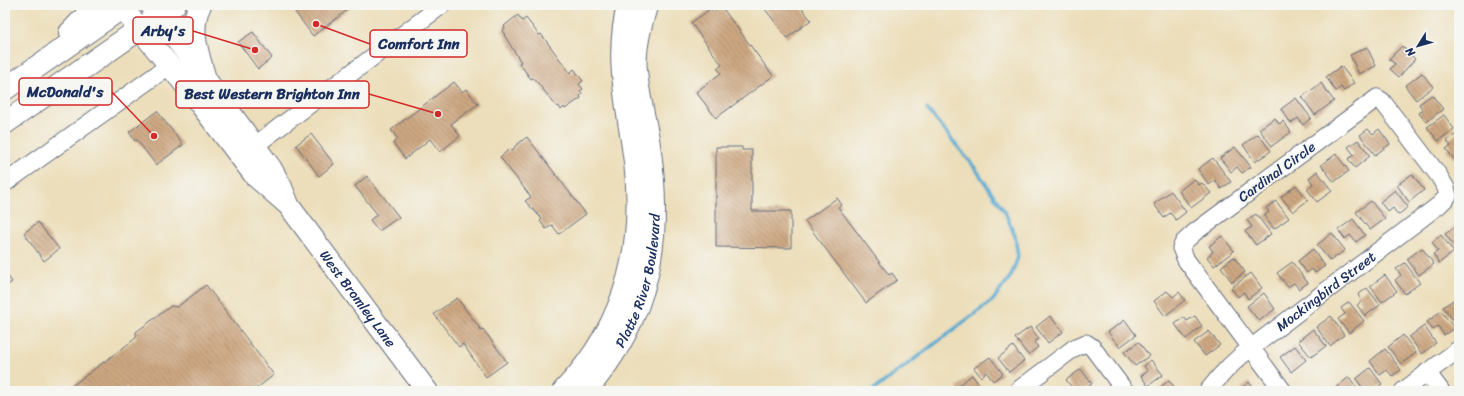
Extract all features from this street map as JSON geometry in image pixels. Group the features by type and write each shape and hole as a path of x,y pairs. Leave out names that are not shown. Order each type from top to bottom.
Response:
{"highway":[{"path":"10,85 76,28 93,5"},
{"path":"200,5 194,30 195,45 205,79"},
{"path":"10,85 123,6"},
{"path":"5,123 141,28 161,9"}],"main road":[{"name":"Platte River Boulevard","path":"586,391 610,362 627,331 648,280 653,254 655,189 642,151 621,66 621,39 628,5"},
{"name":"Platte River Boulevard","path":"563,391 581,370 602,339 620,301 632,267 638,227 642,151 636,65 637,46 647,5"},
{"name":"West Bromley Lane","path":"123,6 170,65 247,151 276,177 289,206 426,391"},
{"name":"West Bromley Lane","path":"161,9 205,79 247,151"}],"street":[{"path":"247,151 442,5"},
{"path":"5,183 170,65"},
{"name":"Cardinal Circle","path":"1251,348 1183,256 1181,248 1184,242 1195,232 1377,98 1382,101 1439,176 1446,188 1448,196"},
{"name":"Mockingbird Street","path":"1208,391 1222,372 1251,348 1439,206 1448,196"},
{"path":"1017,391 1074,348 1086,343 1092,347 1125,391"},
{"path":"1251,348 1283,391"},
{"path":"1403,391 1459,349"},
{"path":"1427,372 1441,391"}],"building":[{"path":"305,5 354,5 313,36 295,12"},
{"path":"762,5 799,5 811,20 787,38"},
{"path":"955,5 965,5 957,9"},
{"path":"721,6 773,76 716,118 696,92 721,73 717,68 722,65 691,23 710,9 713,12"},
{"path":"518,15 522,21 526,18 539,35 541,34 570,73 574,69 583,81 579,84 583,89 580,91 582,94 580,96 581,98 565,109 564,107 561,110 559,106 557,107 537,82 533,78 531,79 519,63 521,62 504,35 502,30 505,28 504,26"},
{"path":"253,32 272,58 258,69 238,42"},
{"path":"1402,46 1415,59 1399,77 1390,69 1395,64 1389,59"},
{"path":"1367,47 1376,66 1359,74 1350,55"},
{"path":"1341,66 1354,83 1344,91 1341,87 1336,91 1326,77"},
{"path":"1422,73 1433,87 1416,100 1405,86"},
{"path":"454,82 462,92 466,89 478,104 451,124 460,136 440,152 430,139 405,159 393,143 398,139 391,130"},
{"path":"1321,83 1334,101 1315,115 1302,97"},
{"path":"1432,95 1443,109 1426,122 1419,113 1423,110 1419,104"},
{"path":"1296,98 1311,118 1303,125 1298,118 1291,123 1281,109"},
{"path":"157,111 183,145 156,165 129,132"},
{"path":"1444,115 1454,129 1438,141 1427,127"},
{"path":"1275,118 1279,124 1283,121 1291,132 1272,146 1259,129"},
{"path":"1368,129 1373,134 1379,129 1390,144 1375,155 1360,135"},
{"path":"1459,132 1459,155 1454,159 1446,149 1451,146 1447,141"},
{"path":"311,134 334,164 319,176 296,145"},
{"path":"1258,134 1271,151 1255,162 1243,145"},
{"path":"527,137 586,214 559,234 552,225 546,229 540,221 542,219 525,201 531,197 500,157 510,149 513,151 515,146"},
{"path":"1358,140 1370,156 1355,168 1348,159 1354,155 1348,147"},
{"path":"716,147 742,147 742,150 752,150 752,211 791,211 791,248 716,247"},
{"path":"1235,147 1251,167 1242,173 1237,167 1231,172 1220,158"},
{"path":"1336,154 1349,171 1334,182 1321,165"},
{"path":"1213,158 1231,182 1221,189 1215,180 1209,185 1198,169"},
{"path":"1317,171 1332,191 1317,202 1307,189 1313,184 1309,178"},
{"path":"1412,174 1424,190 1409,202 1397,185"},
{"path":"367,176 399,217 379,231 370,220 377,214 355,186"},
{"path":"1194,179 1199,185 1202,183 1211,193 1191,208 1179,191"},
{"path":"1296,185 1308,200 1293,212 1281,197"},
{"path":"1395,190 1408,207 1398,215 1393,208 1388,212 1380,202"},
{"path":"1171,191 1186,212 1176,220 1170,213 1164,218 1154,204"},
{"path":"837,198 842,205 838,207 889,275 892,273 897,280 866,303 805,221"},
{"path":"1276,201 1289,218 1274,229 1264,216 1269,212 1266,208"},
{"path":"1371,201 1385,219 1370,230 1356,212"},
{"path":"1256,214 1271,234 1256,245 1245,231 1252,227 1247,220"},
{"path":"1353,219 1365,235 1356,242 1350,235 1345,239 1338,230"},
{"path":"38,222 59,249 44,261 24,233"},
{"path":"1459,224 1459,249 1458,250 1445,234"},
{"path":"1332,233 1345,250 1330,261 1317,245"},
{"path":"1441,235 1454,252 1439,263 1433,254 1438,251 1432,242"},
{"path":"1222,236 1234,251 1214,266 1207,257 1213,252 1209,246"},
{"path":"1422,248 1434,264 1419,275 1407,259"},
{"path":"1313,249 1325,266 1315,273 1312,269 1307,273 1298,261"},
{"path":"1234,257 1245,272 1232,282 1221,267"},
{"path":"1292,262 1308,283 1299,289 1294,283 1288,287 1277,273"},
{"path":"1405,263 1420,283 1405,294 1395,280 1401,275 1396,269"},
{"path":"5,272 12,282 5,287"},
{"path":"1251,273 1262,288 1248,299 1244,292 1238,297 1231,288"},
{"path":"1385,275 1397,291 1382,302 1370,286"},
{"path":"206,285 274,375 253,391 129,391 126,387 121,391 65,391 136,338 136,332 171,306 177,307"},
{"path":"1367,288 1380,305 1365,316 1357,305 1362,301 1358,295"},
{"path":"1167,291 1173,297 1179,292 1185,300 1165,316 1154,301"},
{"path":"1264,293 1275,309 1259,321 1247,306"},
{"path":"1459,296 1459,317 1454,321 1443,307"},
{"path":"457,298 481,330 483,329 507,362 486,377 463,344 459,347 434,314"},
{"path":"1349,302 1364,321 1349,333 1338,319 1345,314 1341,308"},
{"path":"1441,311 1454,328 1444,335 1438,326 1433,330 1427,322"},
{"path":"1050,316 1063,332 1048,343 1036,327"},
{"path":"1195,316 1202,326 1186,339 1175,324 1184,317 1187,321"},
{"path":"1331,316 1344,335 1330,346 1316,327"},
{"path":"1125,320 1136,335 1120,347 1108,332"},
{"path":"1424,326 1436,343 1422,354 1409,337"},
{"path":"1030,327 1039,339 1034,342 1038,347 1028,355 1015,338"},
{"path":"1313,329 1326,346 1311,357 1298,341"},
{"path":"1209,331 1220,345 1205,356 1194,342"},
{"path":"1403,335 1416,353 1401,364 1388,347"},
{"path":"1139,342 1149,356 1135,366 1124,352"},
{"path":"1013,346 1024,361 1009,372 998,358"},
{"path":"1295,346 1306,360 1291,372 1280,357"},
{"path":"1385,349 1401,370 1392,376 1387,370 1380,375 1370,361"},
{"path":"990,357 1003,374 993,381 986,372 981,377 974,368"},
{"path":"1151,360 1163,375 1148,386 1141,376 1148,371 1144,366"},
{"path":"1370,368 1382,384 1373,391 1365,391 1356,379"},
{"path":"1081,369 1092,384 1082,391 1075,391 1066,380"},
{"path":"972,375 984,391 960,391 957,387"},
{"path":"1349,377 1359,391 1336,391 1334,389"},
{"path":"1169,380 1177,391 1156,391"},
{"path":"1249,382 1256,391 1238,391"}],"waterway":[{"path":"872,391 993,300 1011,276 1018,257 1015,236 1005,212 975,168 927,109"}],"place":[{"name":"Comfort Inn","path":"316,24"},
{"name":"Arby's","path":"255,50"},
{"name":"Best Western Brighton Inn","path":"438,114"},
{"name":"McDonald's","path":"154,136"}]}
